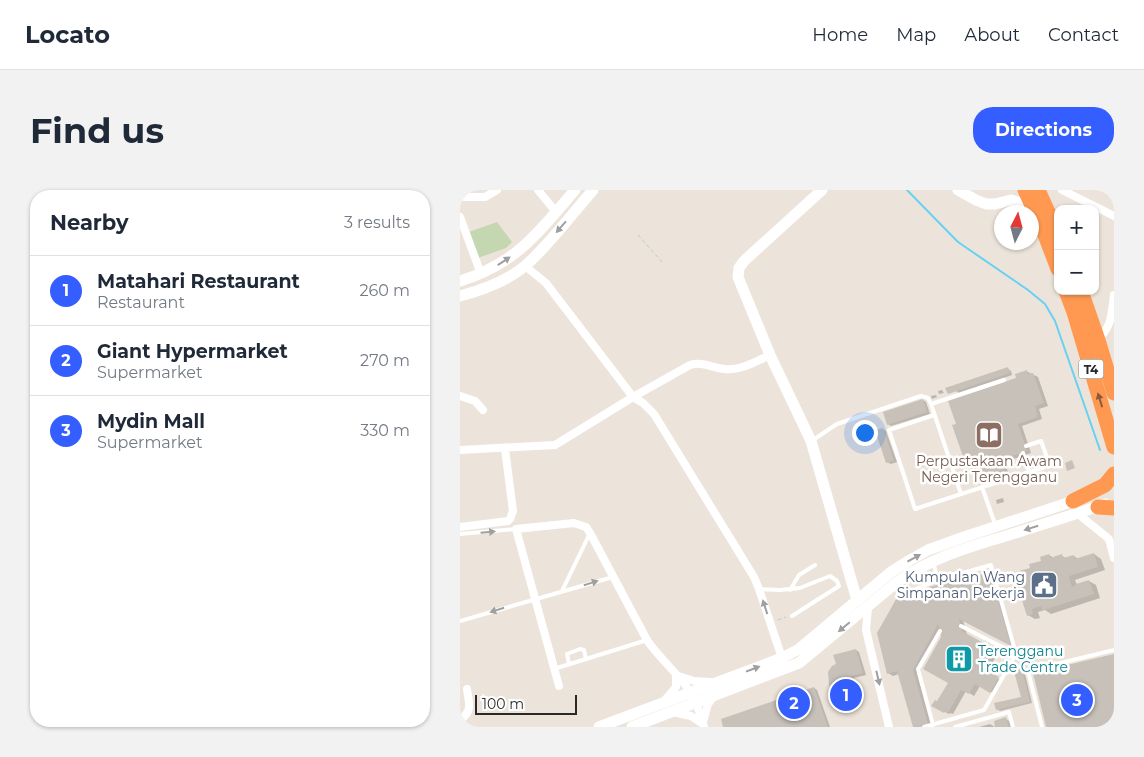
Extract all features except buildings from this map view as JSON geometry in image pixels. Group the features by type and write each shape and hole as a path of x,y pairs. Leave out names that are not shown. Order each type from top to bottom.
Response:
{"highway":[{"path":"1025,190 1032,205"},
{"path":"1038,190 1054,225"},
{"path":"1039,223 1054,259"},
{"name":"T4","path":"1068,295 1114,447"},
{"name":"T4","path":"1082,295 1114,393"},
{"path":"1075,507 1105,485 1114,474"},
{"path":"1095,508 1114,508"}],"main road":[{"path":"460,281 498,265 516,253 576,190"},
{"path":"460,296 504,279 525,266 593,190"},
{"path":"822,190 744,261 738,277 770,355 811,442 857,600"},
{"path":"958,190 986,204 1011,200 1028,205"},
{"path":"969,190 986,198 1000,195 1007,190"},
{"path":"600,727 662,704 714,696 799,663 897,582 932,560 1075,507 1114,488"},
{"path":"632,727 673,712 720,682 782,658 799,649 891,572 936,547 995,526 1075,507 1095,508 1114,501"}],"street":[{"path":"460,197 480,198 497,190"},
{"path":"538,190 556,212"},
{"path":"1062,190 1114,216"},
{"path":"460,217 463,232 480,274"},
{"path":"525,266 546,283 633,397 643,403 654,414 754,577 760,589 782,658"},
{"path":"1098,340 1110,323 1114,295"},
{"path":"460,450 555,445 690,364 698,362 726,369 736,369 770,355"},
{"path":"460,396 475,401 483,410"},
{"path":"460,527 508,521 510,519 513,511 505,449"},
{"path":"1075,507 1091,525 1111,538 1114,558"},
{"path":"1091,525 1095,508"},
{"path":"559,686 516,529 574,523 586,527 590,533 647,640 658,656 694,698 704,726"},
{"path":"868,607 866,630 889,727"},
{"path":"676,675 694,681 720,682"},
{"path":"662,704 676,687 676,675"},
{"path":"460,720 467,715 469,708 467,689"},
{"path":"704,726 708,704 714,696"},
{"path":"673,712 691,716 704,726"}],"lane":[{"path":"930,404 1004,380"},
{"path":"811,442 836,424 921,396 928,398 961,494"},
{"path":"934,415 889,430 915,509 1045,467 1048,460 1041,441 1026,446"},
{"path":"1023,452 1029,472"},
{"path":"982,487 995,526"},
{"path":"460,534 516,529"},
{"path":"562,592 590,533"},
{"path":"932,560 938,580"},
{"path":"790,590 799,575 816,565"},
{"path":"916,589 938,580 991,565 1016,654 984,710 924,727"},
{"path":"760,589 790,590 830,576 837,581 839,586"},
{"path":"460,621 613,577"},
{"path":"792,616 851,578"},
{"path":"961,626 1016,654"},
{"path":"933,724 918,669 940,631"},
{"path":"554,668 647,640"},
{"path":"569,664 567,654 580,649 584,650 586,659"},
{"path":"1042,727 1028,671 1114,650"},
{"path":"955,727 965,726 1010,712 1013,727"}],"path":[{"path":"638,235 664,264"},
{"path":"771,624 792,616"}],"green space":[{"path":"497,222 512,242 506,248 478,258 469,232"}],"waterway":[{"path":"907,190 958,242 1028,290 1045,304 1055,321 1100,450"}],"place":[{"name":"Perpustakaan Awam Negeri Terengganu","path":"989,435"},
{"name":"Kumpulan Wang Simpanan Pekerja","path":"1044,585"},
{"name":"Terengganu Trade Centre","path":"959,659"},
{"name":"Matahari Restaurant","path":"846,695"},
{"name":"Mydin Mall","path":"1077,700"},
{"name":"Giant Hypermarket","path":"794,703"}]}
